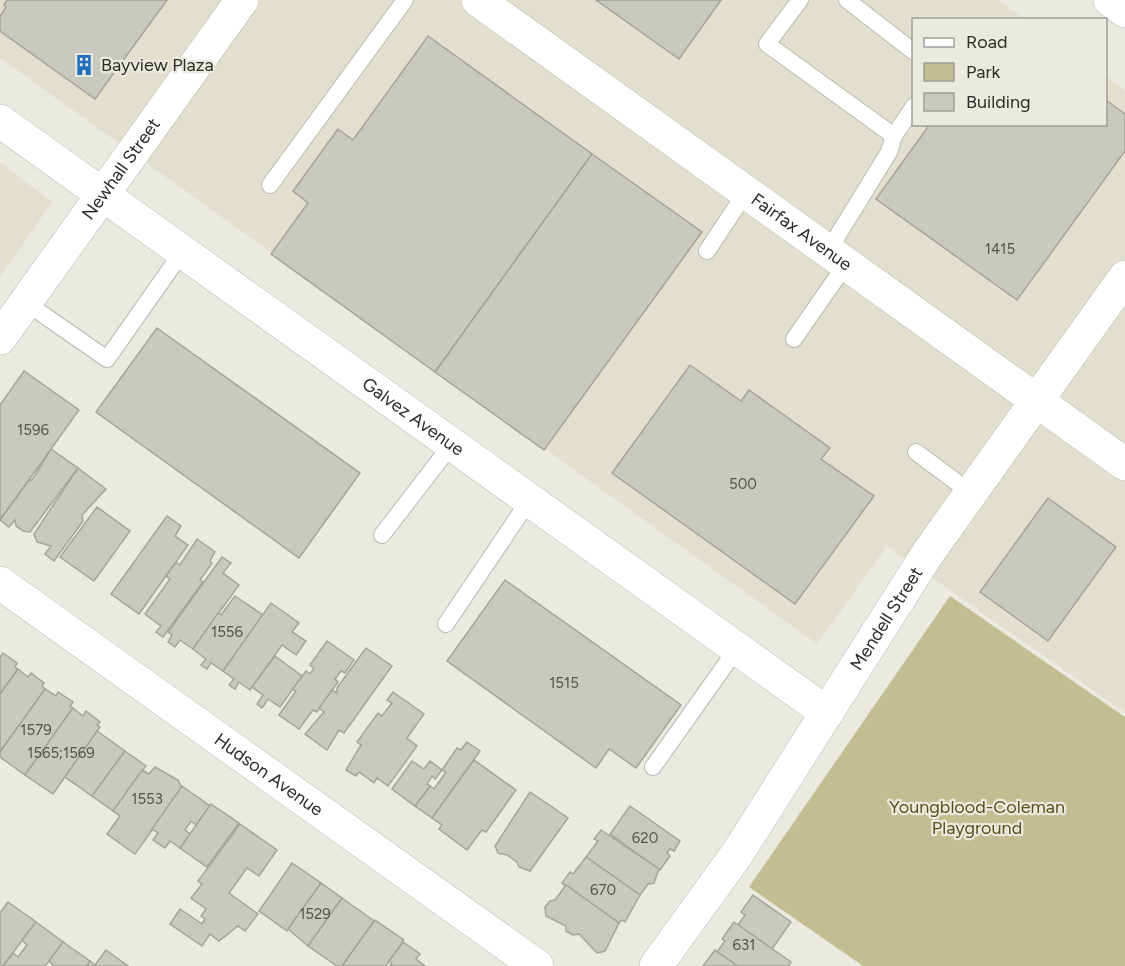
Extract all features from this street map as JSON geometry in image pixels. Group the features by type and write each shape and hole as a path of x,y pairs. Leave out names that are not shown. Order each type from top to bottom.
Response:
{"street":[{"name":"Newhall Street","path":"0,338 242,0"},
{"path":"1110,0 1125,11"},
{"name":"Fairfax Avenue","path":"498,6 746,192 1125,464"},
{"name":"Galvez Avenue","path":"0,121 738,647 827,713"},
{"name":"Mendell Street","path":"656,966 737,854 928,553 1125,277"},
{"name":"Hudson Avenue","path":"0,583 537,966"}],"lane":[{"path":"270,185 405,0"},
{"path":"800,0 767,44 894,136"},
{"path":"847,0 912,50"},
{"path":"794,339 837,258 889,152 894,136 912,109"},
{"path":"707,251 746,192"},
{"path":"25,302 107,359 183,251"},
{"path":"382,535 452,444"},
{"path":"916,452 971,492"},
{"path":"446,624 530,499"},
{"path":"653,767 738,647"}],"shaded area":[{"path":"0,0 998,0 1024,18 912,18 912,126 1107,126 1107,77 1125,90 1125,713 887,546 817,644 0,58"},
{"path":"0,162 52,202 0,277"}],"green space":[{"name":"Youngblood-Coleman Playground","path":"950,596 1125,717 1125,966 863,966 749,887"}],"building":[{"name":"Bayview Plaza","path":"7,0 167,0 95,99 0,31 0,16 6,7 4,5"},
{"path":"596,0 721,0 679,59"},
{"path":"428,36 592,154 435,372 271,254 308,203 293,191 338,129 353,140"},
{"path":"1107,101 1125,114 1125,151 1017,300 876,199 929,126 1107,126"},
{"path":"592,154 702,232 544,450 435,372"},
{"path":"157,328 360,473 299,558 96,412"},
{"path":"690,365 741,401 749,390 830,448 821,459 874,496 795,604 612,473"},
{"path":"24,371 79,410 0,520 0,405"},
{"path":"51,449 78,468 30,532 23,531 16,526 15,520 9,527 0,520 29,480 32,480"},
{"path":"78,468 106,489 82,515 83,521 54,561 45,554 51,546 37,542 34,534"},
{"path":"1048,498 1116,547 1048,641 980,592"},
{"path":"97,507 130,531 94,581 60,557"},
{"path":"167,516 181,526 175,536 188,545 139,614 111,594"},
{"path":"197,539 215,552 210,561 212,563 200,580 203,582 163,637 156,632 161,626 145,614 170,579 166,576 176,562 180,565"},
{"path":"222,557 231,563 223,573 239,585 193,649 180,640 175,647 168,642 172,635 168,632"},
{"path":"505,580 681,705 636,768 609,749 596,768 447,661"},
{"path":"235,596 263,615 223,671 211,663 207,669 201,665 206,659 193,649 218,613 221,615"},
{"path":"271,603 299,623 292,632 306,641 296,655 282,645 250,690 239,682 235,689 229,685 234,679 223,671"},
{"path":"327,641 354,660 345,673 341,671 335,679 338,682 317,712 313,710 299,729 279,715 296,691 292,689 306,671 310,674 314,668 310,665"},
{"path":"366,648 392,666 344,733 339,730 327,750 305,734 324,712 319,708 332,690 337,693 337,688"},
{"path":"3,653 17,663 15,667 18,669 0,694 0,657"},
{"path":"275,656 302,676 280,707 268,699 262,708 257,704 263,695 252,687"},
{"path":"18,669 28,677 31,673 44,683 42,686 45,689 0,752 0,694"},
{"path":"45,689 56,696 58,692 73,702 70,706 73,708 25,775 0,757 0,752"},
{"path":"393,692 424,714 407,738 417,746 388,786 377,778 374,783 359,772 356,776 346,770 361,745 357,742 378,713 382,716 392,703 387,700"},
{"path":"73,708 83,716 86,711 100,722 97,725 100,727 53,794 25,775"},
{"path":"97,731 125,751 92,796 65,777"},
{"path":"467,742 480,751 432,818 415,806 430,786 434,789 446,772 442,770 457,748 461,750"},
{"path":"125,751 146,766 113,811 92,796"},
{"path":"474,760 516,790 486,832 482,830 467,850 439,829 442,825 432,818"},
{"path":"412,761 424,769 430,761 442,770 435,779 432,776 427,784 430,786 415,806 392,789"},
{"path":"155,767 178,780 182,788 135,854 107,834 120,816 113,811 142,770 149,774"},
{"path":"182,786 210,806 196,825 191,821 185,830 190,834 180,848 170,841 165,848 153,840 158,833 152,829"},
{"path":"530,792 568,818 530,871 519,867 517,862 507,855 498,853 495,846"},
{"path":"211,804 239,823 207,867 180,848"},
{"path":"630,806 680,841 674,851 670,849 667,853 670,856 660,870 610,834"},
{"path":"240,824 277,850 259,876 247,868 229,893 258,914 245,931 238,926 219,941 210,934 202,946 170,924 180,909 202,924 205,919 201,916 206,909 191,898 202,884 198,881"},
{"path":"601,830 659,869 654,883 648,884 640,895 586,857 598,841 594,839"},
{"path":"586,857 640,895 625,922 622,920 619,923 562,883 570,872 573,874"},
{"path":"292,863 321,883 287,931 259,911"},
{"path":"321,883 342,898 308,946 288,929"},
{"path":"566,885 619,923 605,951 597,953 579,934 573,935 566,931 566,926 546,916 545,907 550,901 555,900"},
{"path":"753,895 791,922 772,949 738,925 745,915 741,912"},
{"path":"342,898 374,921 342,966 337,966 308,946"},
{"path":"8,902 36,922 3,966 0,966 0,913"},
{"path":"375,920 404,940 386,966 342,966"},
{"path":"36,922 63,942 49,961 45,966 3,966 13,953 18,957 27,945 22,940"},
{"path":"734,922 791,962 789,966 738,966 717,952 725,941 722,939"},
{"path":"63,942 90,961 87,966 54,966 49,961"},
{"path":"403,942 420,954 416,959 425,966 390,966 392,963 389,961"},
{"path":"106,950 128,966 87,966 90,961 95,965"},
{"path":"715,950 717,952 738,966 703,966"}],"place":[{"name":"Bayview Plaza","path":"84,65"}]}
